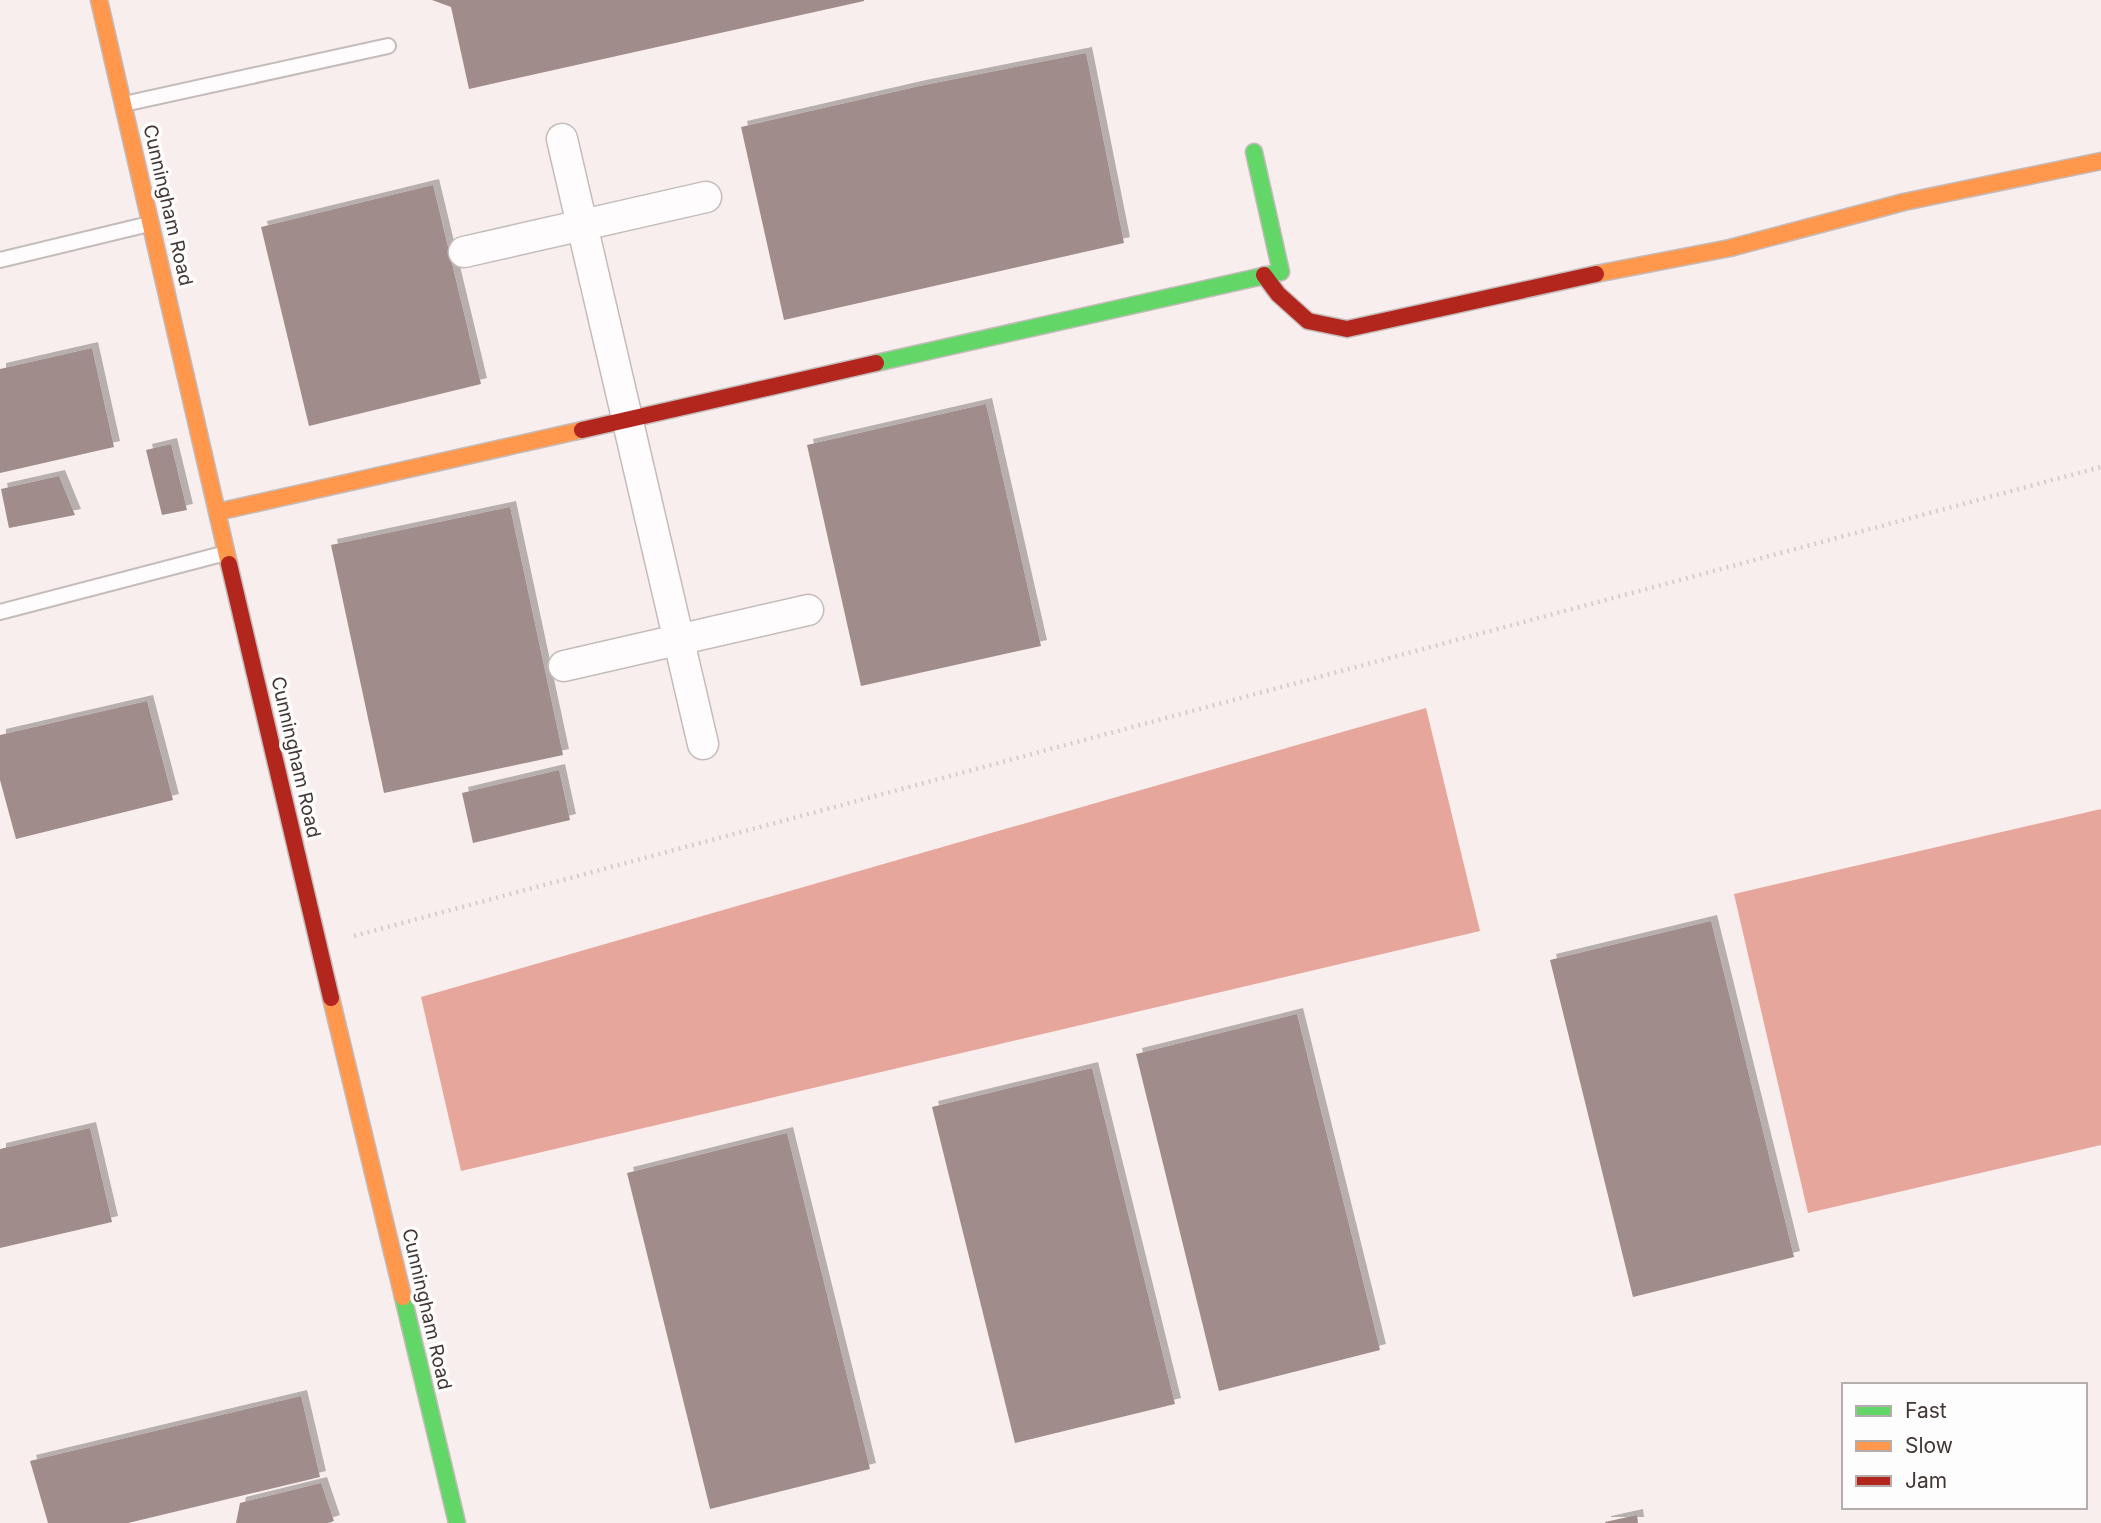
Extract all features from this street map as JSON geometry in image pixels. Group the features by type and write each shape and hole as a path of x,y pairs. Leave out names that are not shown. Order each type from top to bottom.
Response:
{"street":[{"name":"Cunningham Road","path":"99,0 319,946 457,1523"},
{"path":"562,139 703,744"},
{"path":"217,512 1281,272 1254,152"},
{"path":"1264,275 1278,294 1308,321 1347,329 1580,277 1730,248 1904,202 2101,161"},
{"path":"464,252 706,197"},
{"path":"564,666 808,610"}],"lane":[{"path":"123,104 388,46"},
{"path":"0,260 150,224"},
{"path":"0,612 227,553"}],"path":[{"path":"319,946 2101,467"}],"shaded area":[{"path":"1426,708 1480,931 461,1171 421,997"},
{"path":"2101,809 2101,1145 1808,1213 1734,894"}],"building":[{"path":"432,0 864,1 469,89 451,7"},
{"path":"1086,53 1124,243 784,320 741,127 920,86"},
{"path":"433,185 481,384 309,426 261,227"},
{"path":"92,348 114,447 0,473 0,369"},
{"path":"986,404 1041,646 861,686 807,445"},
{"path":"171,444 187,510 162,515 146,450"},
{"path":"59,476 75,515 9,528 1,489"},
{"path":"510,507 563,755 384,793 331,545"},
{"path":"147,701 173,800 16,839 0,780 0,735"},
{"path":"559,770 570,820 473,843 462,793"},
{"path":"1711,921 1794,1257 1633,1297 1550,960"},
{"path":"1297,1014 1380,1350 1219,1391 1136,1054"},
{"path":"1092,1068 1175,1404 1015,1443 932,1107"},
{"path":"90,1128 112,1222 0,1248 0,1149"},
{"path":"787,1133 870,1469 710,1509 627,1173"},
{"path":"301,1396 320,1477 128,1523 48,1523 30,1461"},
{"path":"321,1483 334,1521 236,1523 240,1503"},
{"path":"1637,1515 1638,1523 1605,1523 1605,1522"}],"traffic: fast":[{"path":"876,363 1281,272 1254,152"},
{"path":"403,1297 457,1523"}],"traffic: slow":[{"path":"99,0 229,564"},
{"path":"1596,274 1730,248 1904,202 2101,161"},
{"path":"217,512 582,430"},
{"path":"331,998 403,1297"}],"traffic: jam":[{"path":"1264,275 1278,294 1308,321 1347,329 1596,274"},
{"path":"582,430 876,363"},
{"path":"229,564 331,998"}]}
